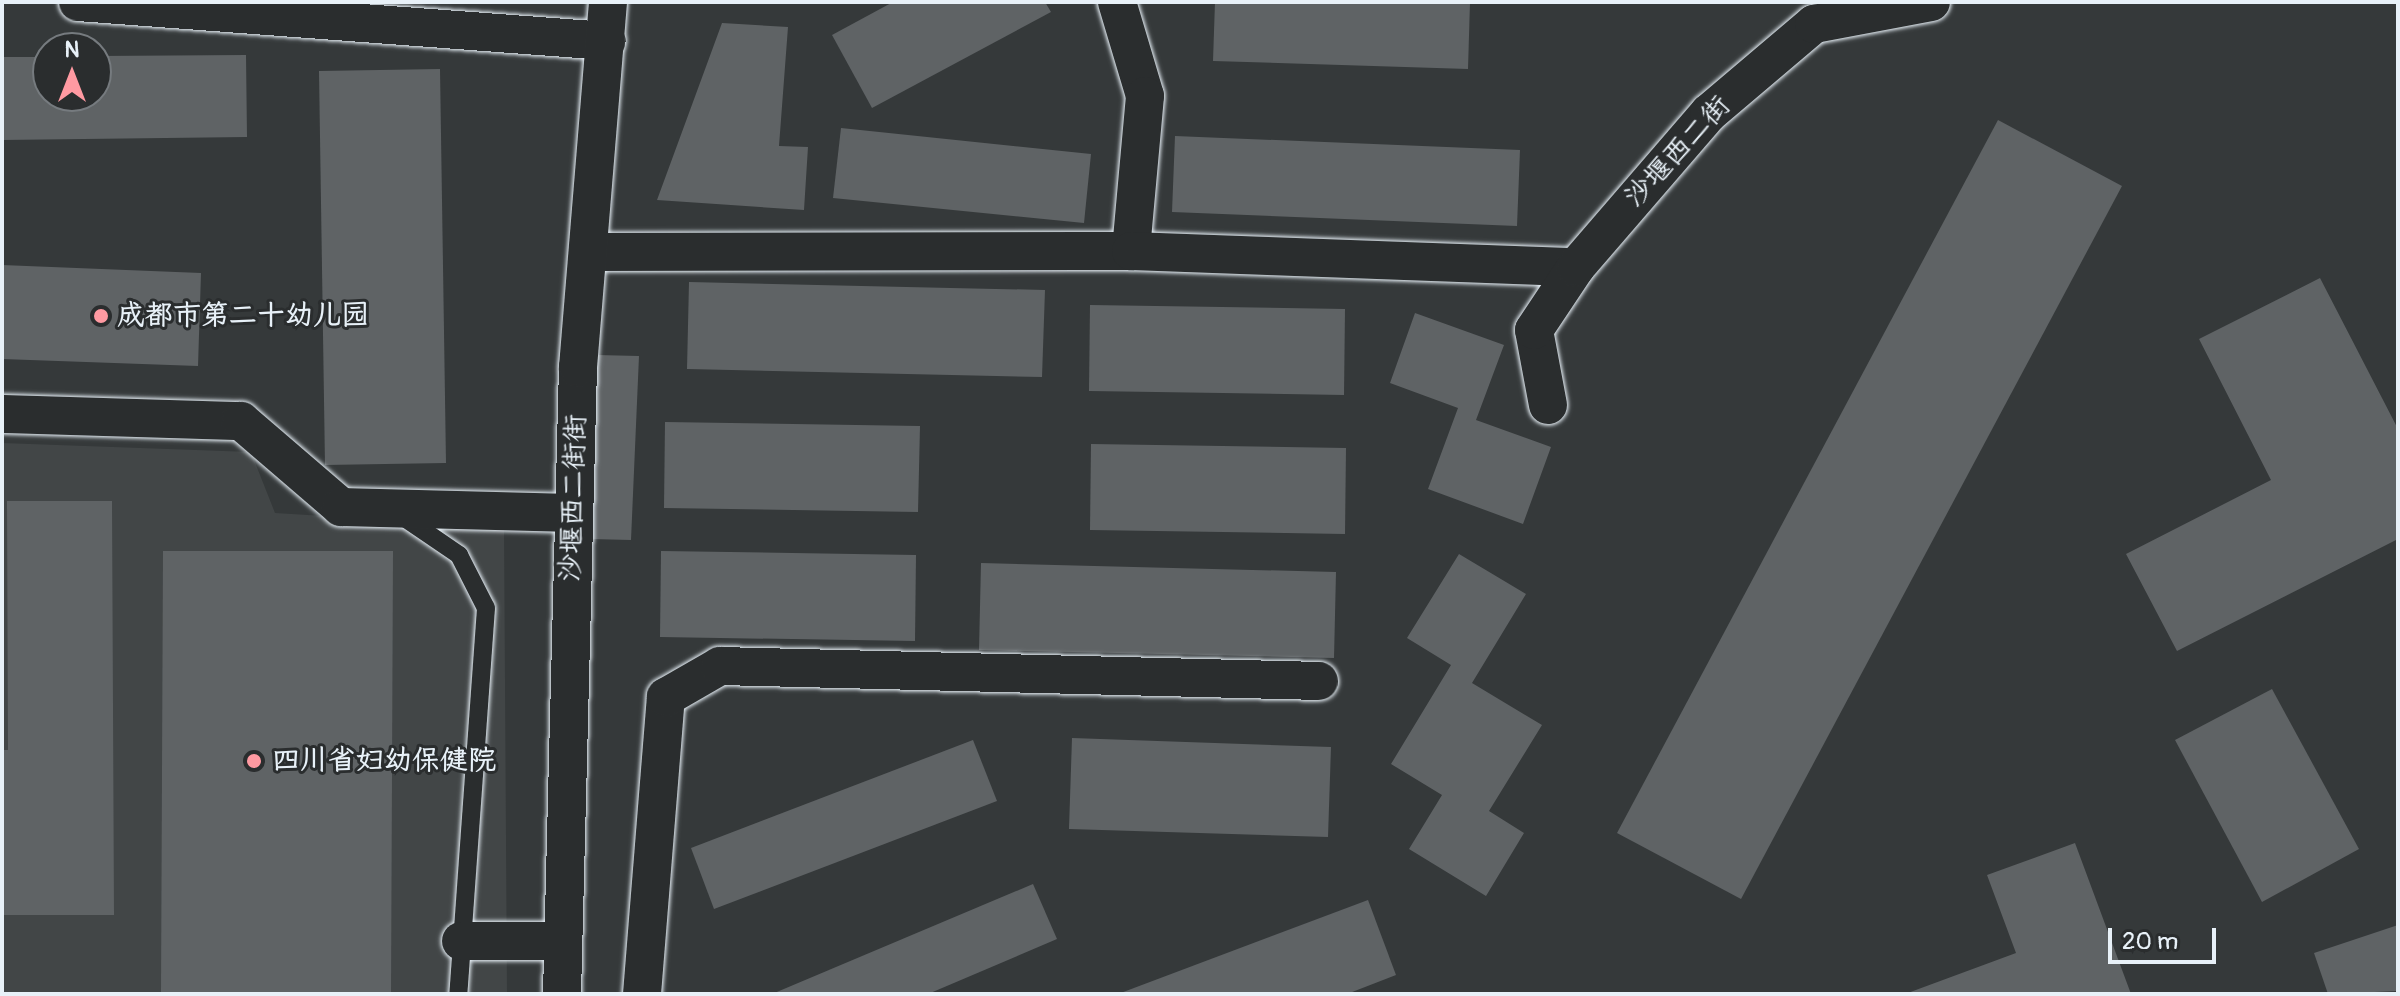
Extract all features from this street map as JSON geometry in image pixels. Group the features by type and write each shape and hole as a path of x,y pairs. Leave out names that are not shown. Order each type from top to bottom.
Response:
{"street":[{"path":"78,2 607,41"},
{"name":"沙堰西二街街","path":"562,994 560,941 573,513 588,252 608,2"},
{"path":"1117,2 1145,96 1131,251"},
{"name":"沙堰西二街","path":"1548,405 1534,330 1576,267 1709,113 1814,24 1931,2"},
{"path":"588,252 1131,251 1576,267"},
{"path":"2,414 241,421 341,507 573,513"},
{"path":"642,994 666,697 720,666 1319,681"},
{"path":"461,941 560,941"}],"lane":[{"path":"390,508 459,555 486,608 458,994"}],"shaded area":[{"name":"四川省妇幼保健院","path":"2,443 251,452 275,513 504,527 507,994 2,994"}],"building":[{"path":"893,2 1045,2 1051,12 872,108 832,35"},
{"path":"1215,2 1470,2 1468,69 1213,61"},
{"path":"722,23 788,27 779,146 808,147 804,210 657,200"},
{"path":"246,55 247,137 2,140 2,57 32,57 32,112 112,112 112,56"},
{"path":"440,69 446,463 325,465 319,71"},
{"path":"1998,120 2122,186 1741,899 1617,833"},
{"path":"841,128 1091,154 1084,223 833,198"},
{"path":"1175,136 1520,150 1517,226 1172,212"},
{"name":"成都市第二十幼儿园","path":"2,265 201,273 198,366 2,359"},
{"path":"2320,278 2398,429 2398,539 2177,651 2126,554 2271,480 2199,339"},
{"path":"689,282 1045,290 1042,377 687,369"},
{"path":"1090,305 1345,309 1344,395 1089,391"},
{"path":"1415,313 1504,345 1476,420 1551,447 1523,524 1428,489 1458,408 1390,383"},
{"path":"597,355 639,356 631,540 590,539"},
{"path":"665,422 920,426 918,512 664,508"},
{"path":"1091,444 1346,448 1345,534 1090,530"},
{"path":"7,501 112,501 114,915 2,915 2,750 8,750"},
{"path":"163,551 393,551 391,994 161,994"},
{"path":"661,551 916,555 915,641 660,637"},
{"path":"1459,554 1526,594 1472,683 1542,725 1489,811 1524,833 1486,896 1409,849 1442,795 1391,764 1451,665 1407,638"},
{"path":"981,563 1336,572 1334,658 979,650"},
{"path":"2272,689 2359,849 2262,902 2175,740"},
{"path":"1072,738 1331,747 1328,837 1069,829"},
{"path":"973,740 997,801 714,909 691,848"},
{"path":"2075,843 2131,994 1905,994 2016,953 1987,875"},
{"path":"1033,884 1057,939 928,994 772,994"},
{"path":"1368,900 1396,975 1347,994 1118,994"},
{"path":"2398,925 2398,991 2328,994 2314,953"}],"place":[{"name":"成都市第二十幼儿园","path":"101,316"},
{"name":"四川省妇幼保健院","path":"254,761"}]}
